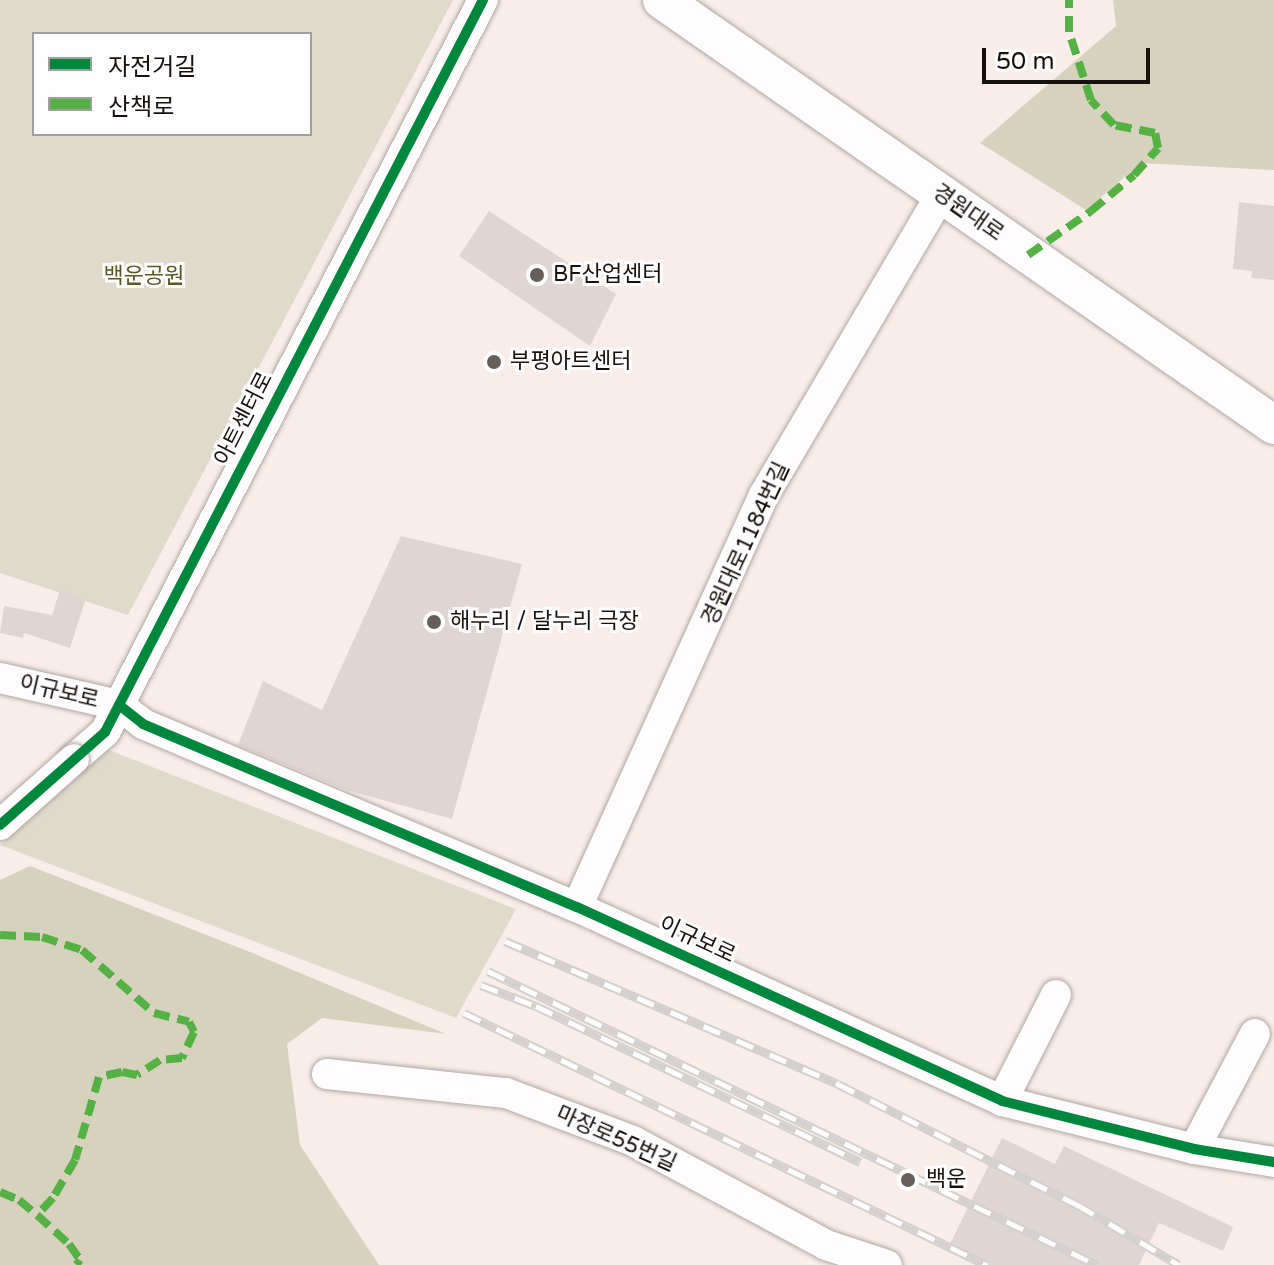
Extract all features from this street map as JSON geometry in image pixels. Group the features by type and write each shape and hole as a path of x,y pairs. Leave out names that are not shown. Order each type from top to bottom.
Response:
{"main road":[{"name":"경원대로","path":"662,0 1274,425"}],"street":[{"name":"아트센터로","path":"0,825 105,732 483,0"},
{"name":"경원대로1184번길","path":"577,907 764,495 941,195"},
{"name":"이규보로","path":"0,678 119,705 143,724 577,907 1002,1101 1194,1149 1274,1162"},
{"path":"1002,1101 1056,995"},
{"path":"1194,1149 1255,1034"},
{"name":"마장로55번길","path":"327,1074 506,1093 633,1141 826,1245 887,1265"}],"green space":[{"name":"백운공원","path":"0,0 453,0 128,615 0,573"},
{"path":"106,749 516,909 456,1018 0,845"}],"shaded area":[{"path":"1113,0 1274,0 1274,170 1141,163 1086,210 980,143 1116,26"},
{"path":"30,866 250,952 446,1034 322,1018 287,1044 300,1145 379,1265 0,1265 0,880"}],"building":[{"path":"1239,202 1274,206 1274,280 1251,278 1252,271 1233,269"},
{"name":"BF산업센터","path":"489,211 616,294 590,346 459,256"},
{"name":"해누리 / 달누리 극장","path":"401,536 522,564 452,819 346,790 238,745 263,681 322,710"},
{"path":"60,590 86,598 70,648 24,633 23,638 0,633 4,606 52,615"},
{"path":"1002,1138 1055,1164 1064,1146 1233,1227 1223,1251 1159,1223 1139,1265 980,1265 947,1250"}],"railway":[{"path":"505,941 838,1084 1078,1205 1179,1265"},
{"path":"488,971 1097,1265"},
{"path":"481,985 536,1006 860,1162"},
{"path":"464,1013 987,1265"}],"marked path":[{"path":"1028,255 1091,211 1134,175 1158,148 1155,133 1114,125 1091,100 1069,32 1069,0"},
{"path":"0,935 42,937 82,950 154,1013 189,1022 194,1032 182,1058 160,1060 137,1075 122,1072 99,1077 75,1160 53,1198 37,1215 69,1244 80,1260 76,1265"},
{"path":"0,1192 19,1200 37,1215"}],"cycle path":[{"path":"0,825 105,732 483,0"},
{"path":"119,705 143,724 577,907 1002,1101 1194,1149 1274,1162"}],"place":[{"name":"BF산업센터","path":"537,275"},
{"name":"부평아트센터","path":"494,362"},
{"name":"해누리 / 달누리 극장","path":"434,622"},
{"name":"백운","path":"908,1180"}]}
